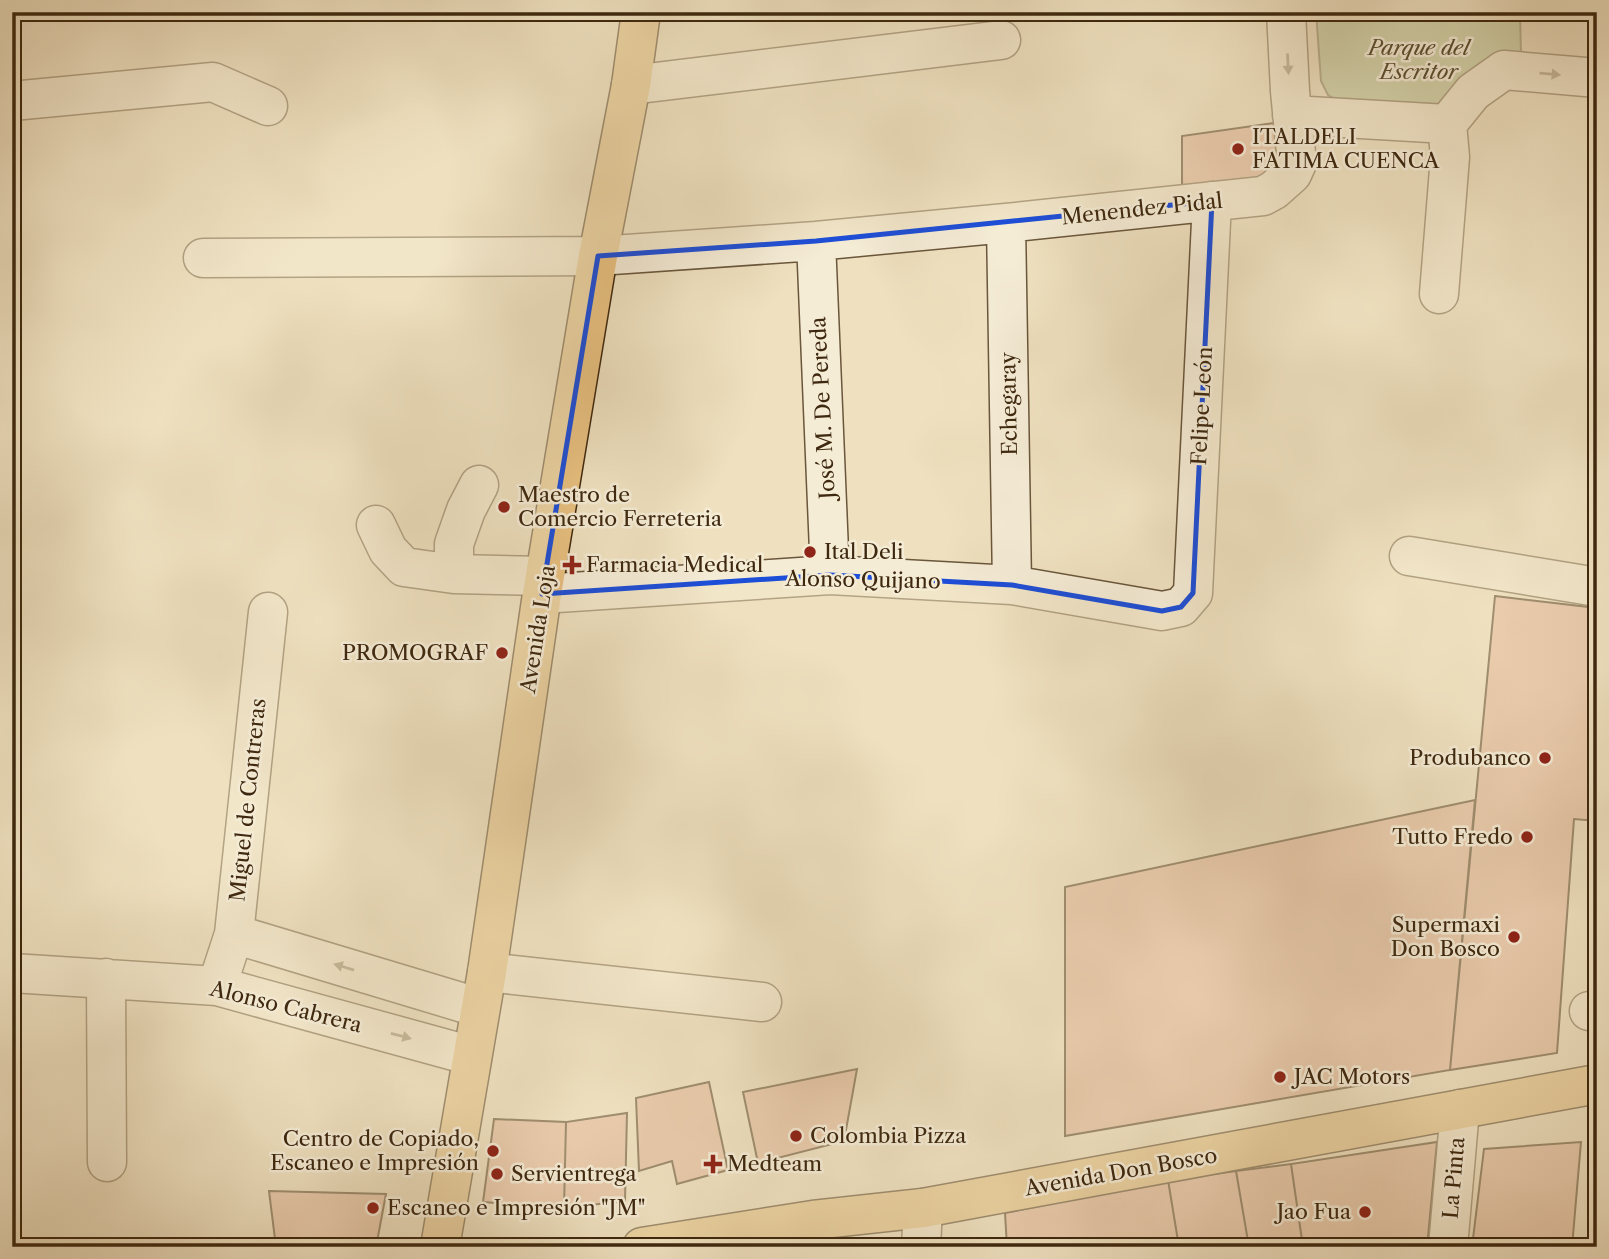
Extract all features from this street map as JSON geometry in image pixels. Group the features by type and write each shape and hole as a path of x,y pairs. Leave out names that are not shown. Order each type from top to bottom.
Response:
{"main road":[{"name":"Avenida Loja","path":"440,1247 483,990 544,585 598,256 631,85 641,12"},
{"name":"Avenida Don Bosco","path":"642,1247 813,1220 923,1208 1597,1084"}],"street":[{"path":"1286,12 1292,115 1447,124"},
{"path":"631,85 1002,40"},
{"path":"1439,294 1450,157 1447,124 1473,92 1504,70 1597,78"},
{"path":"12,101 213,82 268,106"},
{"name":"Menendez Pidal","path":"203,258 598,256 816,241 1264,196 1292,174 1297,163 1292,115"},
{"name":"Felipe León","path":"1181,607 1193,593 1212,201"},
{"name":"Echegaray","path":"1006,223 1012,585"},
{"name":"José M. De Pereda","path":"816,241 830,575"},
{"path":"454,574 454,544 466,510 479,485"},
{"name":"Alonso Quijano","path":"376,525 388,550 404,567 544,585 830,575 1012,585 1162,611 1181,607"},
{"path":"1409,556 1597,587"},
{"name":"Miguel de Contreras","path":"217,986 234,934 268,612"},
{"path":"234,934 483,990 762,1002"},
{"name":"Alonso Cabrera","path":"12,973 217,986 472,1056"},
{"path":"106,978 107,1162"},
{"name":"La Pinta","path":"1448,1247 1460,1109"},
{"path":"921,1247 923,1208"}],"highlighted area":[{"path":"1212,201 1193,593 1181,607 1162,611 1012,585 830,575 542,594 598,256 816,241"}],"green space":[{"name":"Parque del Escritor","path":"1316,12 1520,12 1521,55 1435,107 1337,100 1328,95 1321,81"}],"building":[{"name":"ITALDELI FATIMA CUENCA","path":"1280,122 1281,181 1182,199 1182,136"},
{"name":"Supermaxi Don Bosco","path":"1495,596 1597,608 1597,821 1574,819 1557,1053 1450,1070"},
{"path":"1475,800 1450,1070 1065,1136 1065,887"},
{"path":"857,1069 844,1141 758,1163 743,1092"},
{"path":"709,1082 728,1170 677,1184 672,1161 639,1171 636,1098"},
{"path":"627,1113 625,1201 564,1208 566,1122"},
{"path":"494,1119 566,1122 564,1208 483,1202"},
{"path":"1437,1142 1427,1247 1303,1247 1291,1164"},
{"path":"1581,1142 1572,1247 1472,1247 1484,1149"},
{"path":"1291,1164 1303,1247 1249,1247 1236,1171"},
{"path":"1236,1171 1249,1247 1179,1247 1168,1180"},
{"path":"1168,1180 1179,1247 1007,1247 1005,1213"},
{"path":"269,1191 386,1194 376,1247 276,1247"}],"place":[{"name":"ITALDELI FATIMA CUENCA","path":"1238,149"},
{"name":"Maestro de Comercio Ferreteria","path":"504,507"},
{"name":"Ital Deli","path":"810,552"},
{"name":"Farmacia Medical","path":"572,565"},
{"name":"PROMOGRAF","path":"502,653"},
{"name":"Produbanco","path":"1545,758"},
{"name":"Tutto Fredo","path":"1527,837"},
{"name":"Supermaxi Don Bosco","path":"1514,937"},
{"name":"JAC Motors","path":"1280,1077"},
{"name":"Colombia Pizza","path":"796,1136"},
{"name":"Centro de Copiado, Escaneo e Impresión","path":"493,1151"},
{"name":"Medteam","path":"713,1164"},
{"name":"Servientrega","path":"497,1174"},
{"name":"Escaneo e Impresión \"JM\"","path":"373,1208"},
{"name":"Jao Fua","path":"1365,1212"}]}
